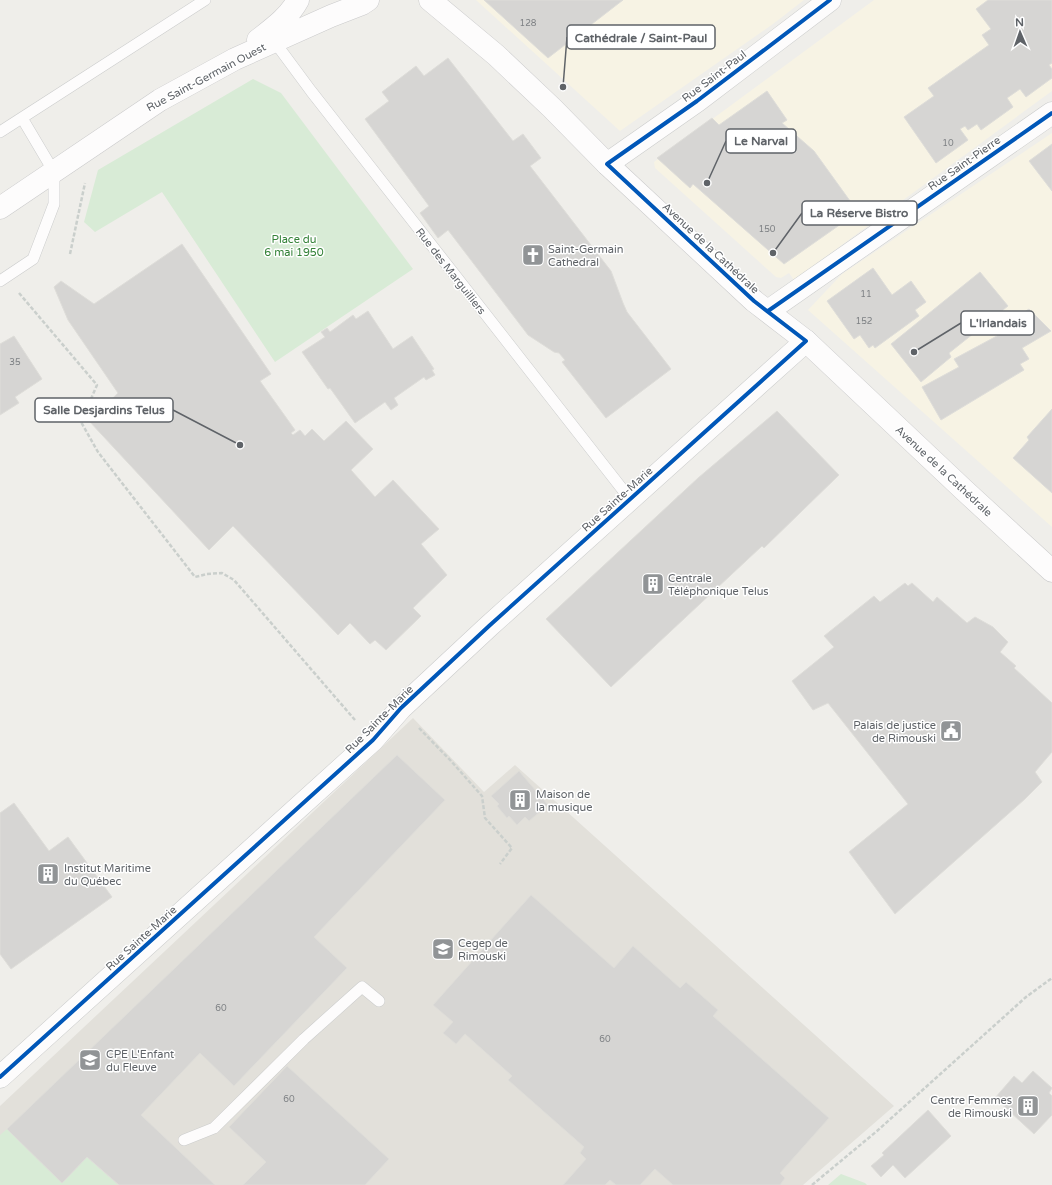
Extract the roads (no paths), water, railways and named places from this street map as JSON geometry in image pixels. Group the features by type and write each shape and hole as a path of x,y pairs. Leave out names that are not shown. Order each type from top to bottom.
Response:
{"street":[{"path":"235,59 278,24 295,6 298,0"},
{"name":"Rue Saint-Germain Ouest","path":"0,208 160,100 235,59 331,16 362,4 368,0"},
{"name":"Avenue de la Cathédrale","path":"430,0 496,55 552,108 607,164 754,301 806,341 1052,571"},
{"name":"Rue Saint-Paul","path":"607,164 697,101 830,0"},
{"name":"Rue Saint-Pierre","path":"768,311 1052,113"},
{"name":"Rue Sainte-Marie","path":"0,1077 373,740 401,708 489,626 806,341"}],"lane":[{"path":"0,132 205,0"},
{"name":"Rue des Marguilliers","path":"274,41 311,91 630,499"},
{"path":"0,281 33,258 54,204 54,172 22,118"},
{"path":"184,1140 214,1128 304,1039 362,987 379,1001"}],"place":[{"name":"Cathédrale / Saint-Paul","path":"563,87"},
{"name":"Le Narval","path":"707,183"},
{"name":"La Réserve Bistro","path":"773,253"},
{"name":"Saint-Germain Cathedral","path":"533,255"},
{"name":"L'Irlandais","path":"914,352"},
{"name":"Salle Desjardins Telus","path":"240,445"},
{"name":"Centrale Téléphonique Telus","path":"653,584"},
{"name":"Palais de justice de Rimouski","path":"951,731"},
{"name":"Maison de la musique","path":"520,800"},
{"name":"Institut Maritime du Québec","path":"48,874"},
{"name":"Cegep de Rimouski","path":"443,949"},
{"name":"CPE L'Enfant du Fleuve","path":"90,1060"},
{"name":"Centre Femmes de Rimouski","path":"1028,1106"}],"park label":[{"name":"Place du 6 mai 1950","path":"294,245"}]}
